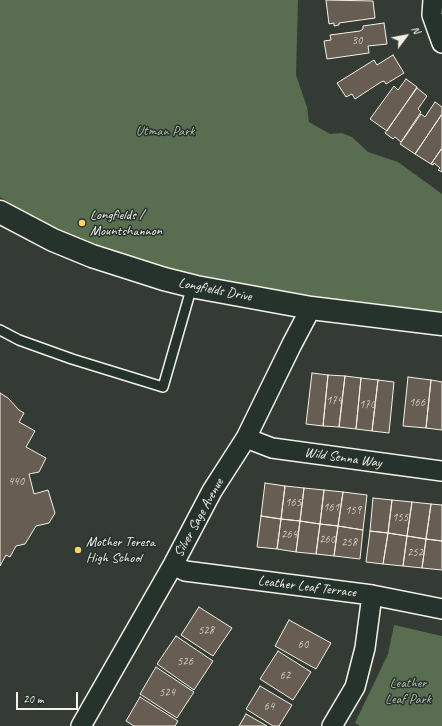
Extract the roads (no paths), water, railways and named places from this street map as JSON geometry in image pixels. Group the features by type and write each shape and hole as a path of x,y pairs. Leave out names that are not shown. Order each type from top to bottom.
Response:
{"street":[{"path":"433,0 432,15 442,43"},
{"name":"Longfields Drive","path":"0,212 54,240 92,256 127,269 192,286 311,308 442,324"},
{"name":"Silver Sage Avenue","path":"81,726 173,565 212,491 246,438 311,308"},
{"name":"Wild Senna Way","path":"246,438 272,448 442,471"},
{"name":"Leather Leaf Terrace","path":"173,565 185,571 372,595 442,609"},
{"path":"332,726 355,687 365,648 372,595"}],"lane":[{"path":"0,330 19,340 163,387 192,286"}],"place":[{"name":"Longfields / Mountshannon","path":"82,223"},
{"name":"Mother Teresa High School","path":"78,550"}],"park label":[{"name":"Utman Park","path":"165,131"},
{"name":"Leather Leaf Park","path":"408,692"}]}
